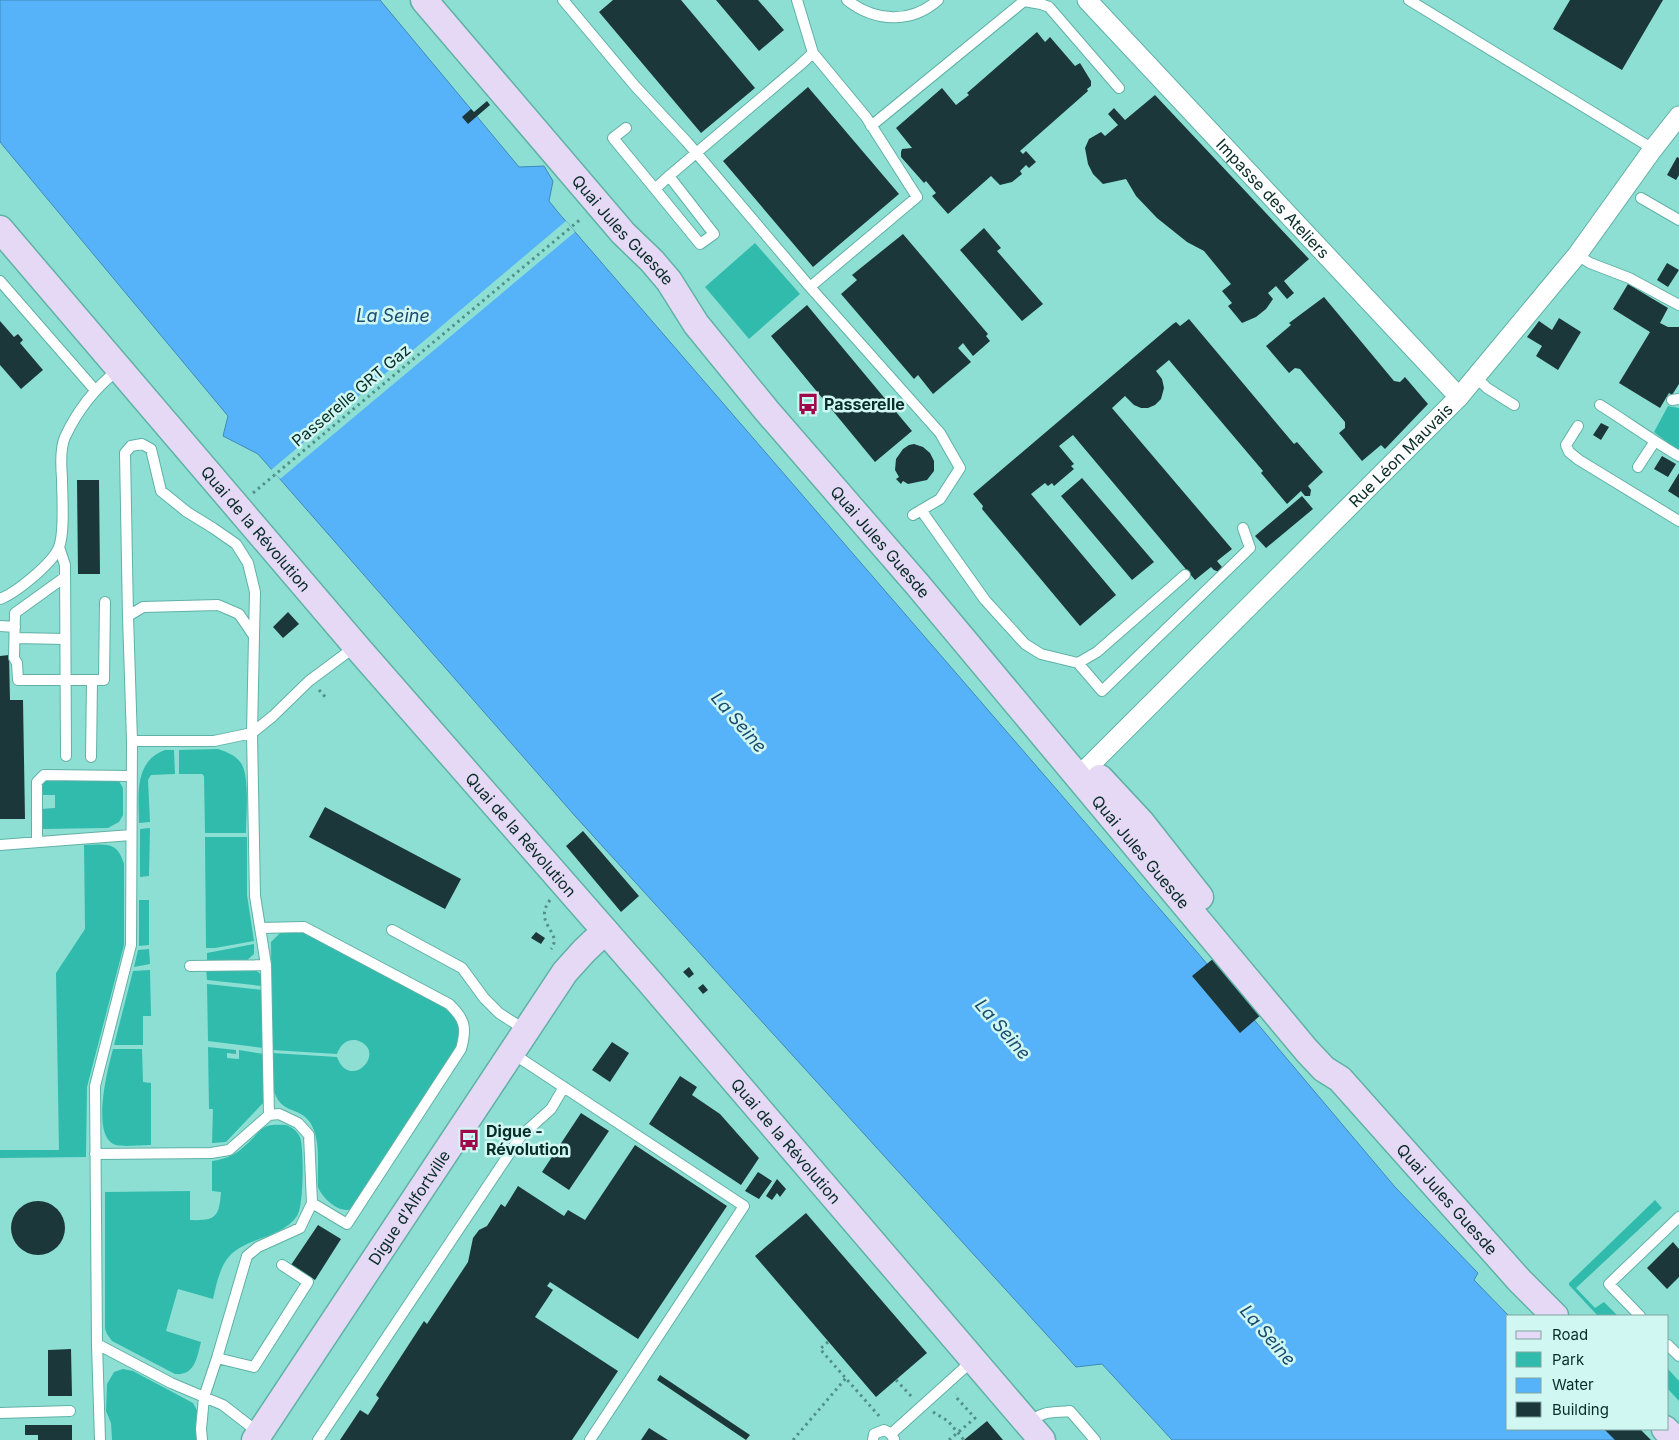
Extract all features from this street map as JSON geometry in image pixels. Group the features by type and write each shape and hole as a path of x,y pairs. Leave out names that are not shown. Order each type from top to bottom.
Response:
{"main road":[{"name":"Quai Jules Guesde","path":"424,0 623,233 652,261 669,281 696,324 767,411 883,538 917,584 1083,771 1141,822 1244,953 1324,1047 1334,1063 1340,1079 1520,1281 1554,1315"},
{"name":"Quai Jules Guesde","path":"443,0 587,173 666,259 710,312 750,369 784,410 863,502 882,518 1083,771"},
{"name":"Quai de la Révolution","path":"0,229 356,646 1035,1432"},
{"name":"Digue d'Alfortville","path":"257,1436 572,964 605,932"},
{"path":"1666,1430 1676,1440"}],"street":[{"name":"Impasse des Ateliers","path":"1087,0 1459,397"},
{"name":"Rue Léon Mauvais","path":"1083,771 1459,397 1577,255 1679,116"}],"lane":[{"path":"796,0 813,53 871,126 917,197 810,287"},
{"path":"847,0 868,13 891,18 903,17 918,12 938,0"},
{"path":"1409,0 1653,149"},
{"path":"566,1 634,86 697,153 810,287 940,433 960,468 940,499 917,512 985,600 1025,644 1041,654 1078,663 1102,690 1250,548 1242,528"},
{"path":"871,126 1024,1 1049,7 1119,88"},
{"path":"655,189 813,53"},
{"path":"626,128 613,138 700,244 714,234 669,176"},
{"path":"1641,198 1679,220"},
{"path":"1577,255 1590,263 1636,281 1679,305"},
{"path":"0,280 95,390"},
{"path":"66,756 65,565 59,547 63,519 61,462 65,437 89,397 119,369"},
{"path":"1476,378 1487,388 1514,406"},
{"path":"1600,406 1644,432 1654,441 1679,456"},
{"path":"1578,426 1566,445 1569,452 1679,521"},
{"path":"1638,467 1654,441"},
{"path":"100,1440 96,1344 95,1086 131,945 132,741 125,453 131,446 142,444 151,448 161,491 187,512 236,544 248,563 256,592 252,733 255,896 266,965 268,1115"},
{"path":"0,600 41,570 59,547"},
{"path":"1078,663 1097,652 1185,574"},
{"path":"65,577 15,613 14,658 18,663 18,680 104,680 105,602"},
{"path":"128,616 144,607 218,605 239,614 254,636"},
{"path":"0,626 15,627"},
{"path":"15,638 65,639"},
{"path":"132,741 214,741 252,733 309,682 356,646"},
{"path":"91,757 92,680"},
{"path":"37,842 37,782 44,775 131,776"},
{"path":"0,845 131,835"},
{"path":"260,928 304,927 449,1004 461,1018 464,1026 465,1036 461,1050 347,1224 312,1204"},
{"path":"392,930 462,968 484,998 499,1012 527,1031"},
{"path":"190,966 266,965"},
{"path":"512,1053 744,1206 590,1440"},
{"path":"318,1440 521,1136 551,1109 564,1087"},
{"path":"96,1154 211,1153 229,1150 268,1115 279,1114 298,1123 309,1136 312,1204 300,1228 258,1247 247,1256 204,1397 201,1429 202,1440"},
{"path":"1639,1315 1609,1284 1679,1217"},
{"path":"217,1358 254,1367 308,1282 282,1265"},
{"path":"96,1344 171,1383 222,1405 257,1436"},
{"path":"1669,1346 1679,1356"},
{"path":"873,1440 874,1434 880,1430 887,1431 893,1435 973,1360"},
{"path":"0,1412 70,1411"},
{"path":"1035,1432 1037,1415 1070,1411 1095,1440"}],"path":[{"name":"Passerelle GRT Gaz","path":"259,488 573,225"},
{"path":"313,688 318,688 327,699"},
{"path":"551,949 555,940 554,935 546,925 544,916 546,907 552,898"},
{"path":"828,1342 820,1349 893,1435"},
{"path":"793,1440 846,1378"},
{"path":"950,1440 975,1418 955,1396 961,1391"}],"green space":[{"path":"755,243 800,294 749,339 705,287"},
{"path":"1668,406 1679,408 1679,451 1654,432"},
{"path":"218,749 236,758 244,769 247,787 246,833 205,833 204,776 202,774 179,774 179,750"},
{"path":"165,750 174,750 175,774 151,775 148,780 150,822 139,823 139,791 143,771 147,763 155,755"},
{"path":"46,779 119,781 123,788 123,815 119,822 108,828 42,829 41,809 55,808 55,795 42,795 41,783"},
{"path":"150,828 149,876 140,877 140,829"},
{"path":"205,837 247,837 247,895 254,941 206,948"},
{"path":"84,845 114,847 124,864 124,945 87,1087 86,1157 0,1158 0,1150 59,1150 56,973 85,929"},
{"path":"139,900 149,900 149,945 139,946"},
{"path":"302,930 448,1008 457,1019 460,1028 455,1051 352,1209 347,1210 332,1204 320,1191 318,1187 318,1148 312,1126 304,1116 284,1106 279,1101 273,1086 272,1053 337,1057 343,1067 350,1071 358,1070 364,1066 368,1059 369,1052 365,1045 356,1040 349,1040 344,1043 337,1054 272,1050 271,942 282,931"},
{"path":"254,944 254,954 246,961 207,961 207,953"},
{"path":"149,949 150,964 134,967 138,950"},
{"path":"241,968 254,970 262,976 262,986 207,980 206,969"},
{"path":"150,970 151,1016 143,1016 143,1045 114,1045 133,971"},
{"path":"207,984 263,990 263,1048 208,1041"},
{"path":"208,1047 236,1050 236,1054 227,1053 227,1058 239,1059 239,1050 264,1054 263,1103 226,1142 212,1143 213,1109 209,1109"},
{"path":"113,1049 142,1049 143,1082 151,1083 151,1145 116,1145 108,1140 104,1130 102,1116 103,1101"},
{"path":"286,1125 297,1133 301,1143 303,1177 301,1201 297,1216 282,1229 243,1246 234,1252 222,1268 213,1299 178,1289 166,1331 201,1342 191,1369 182,1374 175,1374 112,1341 105,1329 105,1192 190,1191 190,1220 206,1220 217,1212 221,1192 212,1191 212,1161 235,1154 265,1127"},
{"path":"1655,1200 1662,1208 1576,1288 1595,1308 1604,1302 1617,1315 1597,1315 1569,1283"},
{"path":"123,1369 133,1371 193,1403 198,1412 198,1440 112,1440 111,1423 106,1411 107,1384 114,1372"},
{"path":"1669,1370 1679,1381 1679,1401 1669,1390"}],"water":[{"name":"La Seine","path":"0,0 380,0 519,167 544,166 553,181 549,201 557,211 1197,952 1395,1187 1478,1273 1474,1280 1508,1315 1506,1315 1506,1430 1608,1430 1618,1440 1172,1440 1102,1364 1076,1367 575,816 258,454 223,436 228,416 0,142"}],"pier":[{"path":"566,221 575,232 280,479 271,470"}],"building":[{"path":"613,0 681,0 755,88 701,133 599,12"},
{"path":"716,0 758,0 784,30 759,51"},
{"path":"1570,0 1663,0 1622,70 1553,29"},
{"path":"1037,32 1045,42 1050,37 1075,66 1080,63 1091,81 1091,86 1087,89 1088,91 1020,151 1023,154 1026,151 1036,162 1029,168 1026,165 1020,171 1022,174 1012,182 1000,185 991,176 948,214 932,196 936,193 926,181 924,183 901,157 902,149 912,148 896,128 942,88 956,105 969,95 967,93"},
{"path":"808,87 899,194 813,267 723,161"},
{"path":"1155,95 1309,259 1284,281 1294,293 1287,299 1276,286 1268,293 1273,299 1266,309 1256,317 1242,323 1228,306 1232,303 1222,291 1231,284 1204,251 1187,242 1157,218 1136,196 1126,179 1103,184 1093,174 1088,164 1085,148 1089,139 1101,132 1105,136 1118,125 1108,114 1114,108 1125,120"},
{"path":"487,101 490,105 468,124 462,117 471,109 474,112"},
{"path":"1677,157 1679,158 1679,175 1676,180 1667,175"},
{"path":"984,228 1001,248 997,251 1043,304 1022,321 960,250"},
{"path":"903,234 988,334 986,336 990,341 973,356 963,343 958,348 971,362 933,394 918,375 914,379 841,294 857,280 852,275"},
{"path":"1667,263 1679,270 1668,287 1657,280"},
{"path":"1628,284 1668,308 1660,323 1668,327 1679,327 1679,384 1672,395 1669,393 1660,408 1619,383 1650,332 1613,309"},
{"path":"1324,297 1394,381 1400,382 1405,377 1428,404 1385,449 1381,445 1362,461 1339,433 1345,428 1345,422 1300,369 1295,368 1289,373 1266,346 1291,325 1289,323"},
{"path":"807,305 912,431 875,462 771,336"},
{"path":"1559,318 1581,332 1558,370 1536,356 1542,346 1527,337 1539,321 1552,330"},
{"path":"1189,319 1294,444 1297,442 1323,472 1308,486 1311,490 1310,496 1305,496 1301,491 1287,504 1261,473 1263,471 1169,360 1156,371 1162,379 1164,388 1161,399 1155,405 1141,408 1134,405 1125,396 1112,408 1232,549 1217,561 1222,567 1219,572 1211,567 1195,580 1073,435 1059,446 1074,464 1071,466 1074,469 1054,486 1052,483 1048,486 1045,483 1031,494 1116,595 1080,626 982,509 983,506 973,494 1173,324 1176,322 1180,326"},
{"path":"0,321 14,337 18,334 23,340 20,343 43,370 21,389 0,365"},
{"path":"1601,423 1609,427 1601,440 1593,435"},
{"path":"914,444 923,447 930,453 934,461 934,471 927,480 908,484 903,481 901,484 896,479 899,477 895,470 896,459 903,449"},
{"path":"1662,456 1676,464 1668,477 1654,469"},
{"path":"1679,473 1679,498 1668,491"},
{"path":"1082,478 1154,562 1132,580 1061,496"},
{"path":"77,480 99,480 100,574 78,574"},
{"path":"1302,496 1313,509 1266,548 1255,536"},
{"path":"288,612 299,624 283,638 273,627"},
{"path":"9,655 10,700 23,700 25,819 0,819 0,656"},
{"path":"325,807 461,879 445,909 309,837"},
{"path":"583,831 639,896 621,912 566,846"},
{"path":"536,932 545,938 541,944 531,938"},
{"path":"1214,958 1262,1014 1240,1033 1192,976"},
{"path":"689,967 694,974 689,978 683,972"},
{"path":"703,984 708,990 703,994 698,988"},
{"path":"612,1042 629,1053 610,1082 592,1070"},
{"path":"680,1076 697,1087 692,1095 720,1114 759,1158 741,1185 649,1124"},
{"path":"581,1113 609,1131 569,1190 542,1172"},
{"path":"635,1145 727,1206 638,1339 550,1282 547,1286 553,1290 535,1317 618,1371 572,1440 340,1440 360,1410 368,1415 379,1398 376,1395 424,1321 427,1324 468,1262 473,1238 479,1230 487,1226 501,1204 505,1207 518,1186 564,1216 568,1210 585,1220"},
{"path":"758,1172 772,1181 759,1199 745,1191"},
{"path":"777,1179 786,1189 780,1197 777,1193 772,1200 766,1196"},
{"path":"38,1201 48,1203 57,1209 63,1218 65,1228 63,1238 57,1247 48,1253 38,1255 28,1253 19,1247 13,1238 11,1228 13,1218 19,1209 28,1203"},
{"path":"806,1213 927,1353 876,1397 755,1256"},
{"path":"318,1225 341,1239 315,1280 291,1265"},
{"path":"1673,1242 1679,1249 1679,1277 1667,1289 1647,1268"},
{"path":"71,1349 72,1396 48,1396 48,1350"},
{"path":"660,1375 750,1435 746,1440 657,1380"},
{"path":"987,1421 1003,1440 964,1440"},
{"path":"25,1425 72,1425 72,1440 38,1440 38,1435 25,1435"},
{"path":"649,1428 668,1440 641,1440"},
{"path":"1605,1430 1641,1430 1651,1440 1615,1440"}],"place":[{"name":"Passerelle","path":"808,404"},
{"name":"Digue - Révolution","path":"469,1140"}]}
